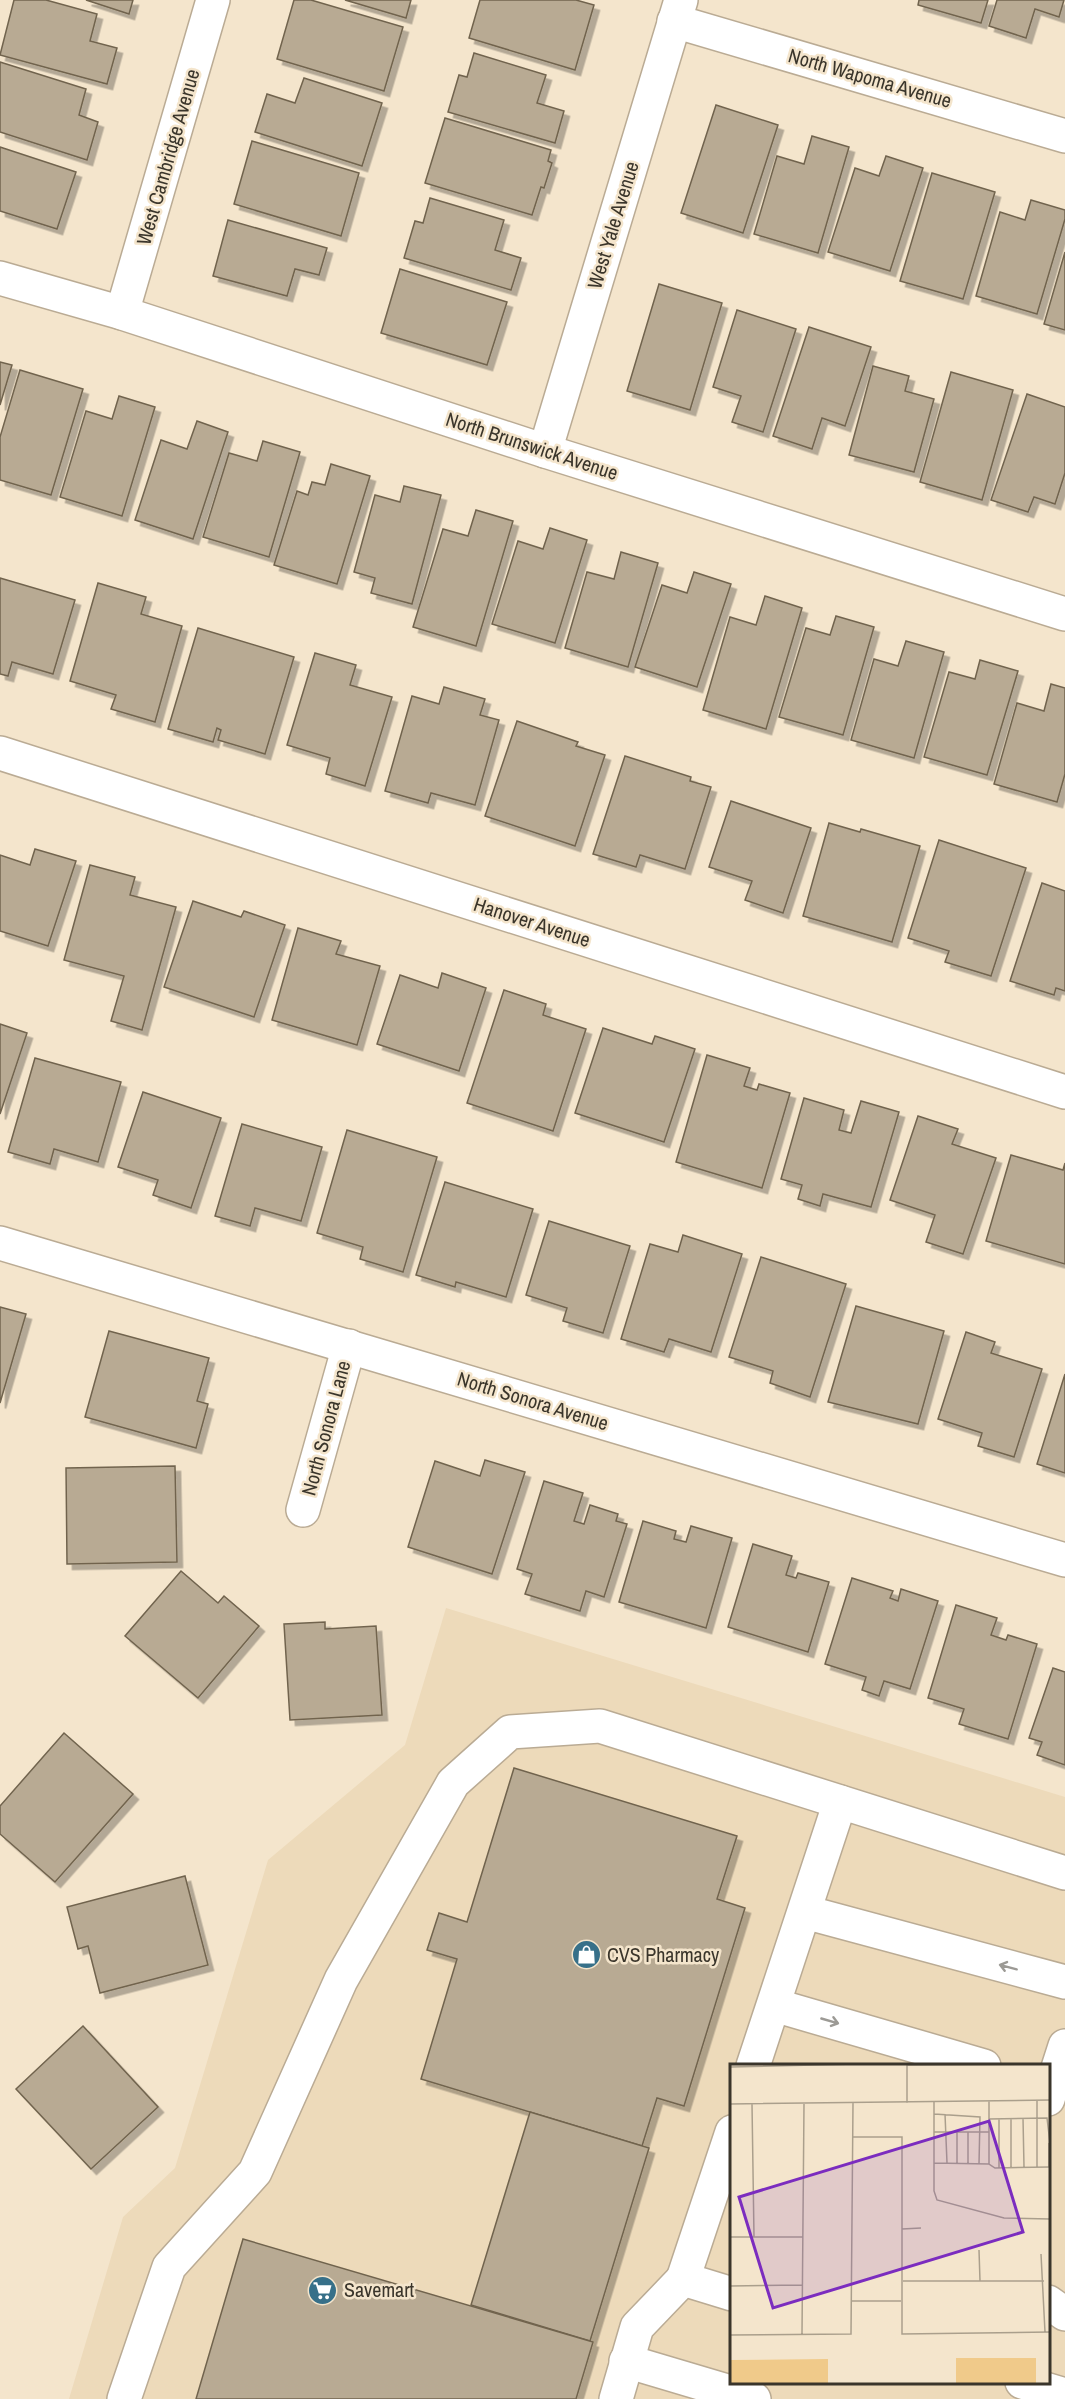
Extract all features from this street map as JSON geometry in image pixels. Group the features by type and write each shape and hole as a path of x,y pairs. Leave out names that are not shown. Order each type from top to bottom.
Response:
{"street":[{"name":"West Cambridge Avenue","path":"122,313 213,0"},
{"name":"North Wapoma Avenue","path":"677,10 1065,136"},
{"name":"West Yale Avenue","path":"545,451 677,10"},
{"name":"North Brunswick Avenue","path":"0,278 122,313 545,451 1065,614"},
{"name":"Hanover Avenue","path":"0,753 1065,1092"},
{"name":"North Sonora Avenue","path":"0,1243 1065,1560"},
{"name":"North Sonora Lane","path":"303,1510 349,1346"},
{"path":"124,2399 169,2267 255,2172 341,1980 447,1794 453,1784 510,1732 600,1726 1065,1872"},
{"path":"754,2064 840,1802"},
{"path":"805,1912 1065,1982"},
{"path":"774,2005 977,2064"},
{"path":"1050,2090 1065,2046"},
{"path":"616,2399 637,2327 684,2279 721,2199 730,2144"},
{"path":"684,2279 730,2293"},
{"path":"1050,2303 1065,2314"},
{"path":"626,2361 754,2399"},
{"path":"1028,2384 1065,2396"}],"shaded area":[{"path":"446,1608 1065,1797 1065,2399 69,2399 123,2217 175,2168 268,1860 405,1745"}],"building":[{"path":"14,0 46,0 97,14 90,41 117,48 107,84 0,55"},
{"path":"86,0 133,0 129,14"},
{"path":"294,0 311,0 403,27 384,91 277,59"},
{"path":"345,0 411,0 406,18"},
{"path":"480,0 576,0 594,5 575,70 469,38"},
{"path":"919,0 988,0 981,23 918,5"},
{"path":"997,0 1064,0 1059,17 1035,9 1026,38 989,26"},
{"path":"474,53 546,75 537,103 564,111 555,143 448,112 459,75 467,77"},
{"path":"0,62 86,89 79,115 98,122 87,160 0,132"},
{"path":"304,78 382,103 362,166 255,132 267,94 295,103"},
{"path":"716,105 778,125 743,233 681,213"},
{"path":"445,118 551,150 548,161 552,163 532,215 425,183"},
{"path":"812,136 849,147 818,253 754,234 777,156 804,164"},
{"path":"252,141 359,173 341,236 234,204"},
{"path":"0,147 76,172 57,229 0,211"},
{"path":"886,156 923,168 890,271 828,252 855,168 879,176"},
{"path":"932,173 995,192 963,299 900,281"},
{"path":"430,198 504,220 495,250 521,258 511,290 404,258 415,221 423,223"},
{"path":"1031,200 1065,210 1065,219 1037,314 976,296 1000,212 1025,220"},
{"path":"228,220 327,248 319,275 295,269 287,296 213,276"},
{"path":"1065,252 1065,330 1044,324"},
{"path":"400,269 507,302 487,365 381,333"},
{"path":"659,284 722,303 690,410 627,391"},
{"path":"737,310 796,329 763,432 732,422 741,396 713,387"},
{"path":"809,327 871,347 845,426 822,418 812,449 773,436"},
{"path":"0,362 12,365 0,405"},
{"path":"873,366 909,376 905,391 934,399 914,472 849,455"},
{"path":"20,370 83,389 51,495 0,480 0,437"},
{"path":"951,372 1013,390 982,500 920,482"},
{"path":"1027,394 1065,407 1065,473 1055,504 1034,497 1028,512 991,500"},
{"path":"119,396 155,407 122,516 60,497 86,411 112,419"},
{"path":"197,421 228,432 193,539 135,520 161,440 187,449"},
{"path":"263,441 300,452 269,557 203,537 229,453 257,461"},
{"path":"331,464 370,476 337,584 274,565 297,491 308,495 312,482 325,485"},
{"path":"404,486 441,495 412,604 371,593 375,578 354,572 375,495 400,502"},
{"path":"476,510 513,521 476,646 413,627 443,529 468,536"},
{"path":"550,528 587,540 555,643 492,624 518,541 543,549"},
{"path":"621,552 658,563 628,667 565,648 587,572 614,579"},
{"path":"694,572 731,584 697,687 635,667 662,585 687,593"},
{"path":"0,578 75,600 53,674 12,662 8,676 0,674"},
{"path":"98,583 146,597 141,614 182,626 155,722 111,709 116,695 70,681"},
{"path":"765,596 802,608 766,729 703,710 730,617 756,625"},
{"path":"836,616 874,627 843,735 779,717 806,628 830,635"},
{"path":"198,628 294,657 265,754 218,740 221,730 217,728 213,742 168,729"},
{"path":"906,641 944,652 914,758 851,740 874,659 898,666"},
{"path":"315,653 356,665 350,685 392,697 365,786 326,774 330,758 287,745"},
{"path":"980,660 1018,671 987,775 924,757 949,672 975,679"},
{"path":"1051,684 1065,688 1065,774 1057,802 994,784 1017,703 1044,711"},
{"path":"444,687 485,699 480,715 499,720 475,805 431,793 428,803 385,791 412,696 439,704"},
{"path":"517,721 578,742 576,746 605,755 575,846 485,816"},
{"path":"625,756 691,777 690,781 711,787 685,869 640,855 636,867 593,854"},
{"path":"731,801 811,828 783,913 745,900 752,881 709,867"},
{"path":"829,823 860,832 861,829 920,846 892,942 803,916"},
{"path":"939,840 1026,868 991,976 945,962 949,951 908,938"},
{"path":"35,849 76,861 48,946 0,931 0,855 30,865"},
{"path":"90,865 135,877 130,895 176,907 142,1030 111,1021 124,976 64,960"},
{"path":"1042,883 1065,891 1065,991 1056,988 1054,995 1010,981"},
{"path":"193,901 241,917 244,911 285,925 254,1017 164,987"},
{"path":"298,928 341,941 336,954 380,966 357,1045 272,1020"},
{"path":"442,973 486,988 459,1071 377,1044 400,975 438,988"},
{"path":"504,990 546,1004 543,1015 586,1029 553,1131 467,1103"},
{"path":"0,1024 27,1033 0,1114"},
{"path":"603,1028 652,1044 655,1036 695,1049 664,1142 575,1113"},
{"path":"707,1055 750,1068 744,1086 757,1090 759,1084 790,1093 762,1188 676,1162"},
{"path":"35,1058 121,1082 98,1162 54,1149 50,1164 8,1152"},
{"path":"143,1092 221,1118 191,1208 153,1195 158,1180 118,1167"},
{"path":"804,1098 844,1110 839,1130 851,1133 861,1101 899,1112 871,1207 823,1194 820,1206 798,1199 802,1185 781,1179"},
{"path":"918,1116 958,1129 952,1144 996,1158 963,1254 926,1242 935,1215 890,1200"},
{"path":"242,1124 322,1147 301,1221 255,1208 250,1226 215,1216"},
{"path":"347,1130 437,1157 403,1272 360,1259 363,1247 317,1233"},
{"path":"1011,1155 1063,1170 1065,1163 1065,1264 986,1241"},
{"path":"445,1182 533,1209 506,1297 456,1282 455,1287 416,1275"},
{"path":"549,1221 630,1246 603,1333 563,1321 567,1308 526,1295"},
{"path":"683,1235 742,1254 711,1352 669,1339 664,1352 621,1339 650,1244 678,1252"},
{"path":"761,1257 846,1284 810,1397 770,1383 773,1371 729,1357"},
{"path":"856,1306 944,1331 918,1424 828,1402"},
{"path":"0,1307 26,1314 0,1403"},
{"path":"109,1331 209,1358 197,1401 208,1404 196,1448 85,1417"},
{"path":"966,1332 995,1342 991,1353 1042,1369 1014,1457 978,1446 982,1433 938,1419"},
{"path":"1065,1374 1065,1473 1037,1464"},
{"path":"485,1460 525,1472 492,1574 408,1547 435,1461 480,1476"},
{"path":"175,1466 177,1562 67,1564 66,1468"},
{"path":"544,1481 583,1493 574,1521 584,1524 590,1505 618,1514 616,1521 627,1524 604,1597 586,1591 580,1611 525,1594 532,1574 517,1569"},
{"path":"643,1521 676,1531 674,1539 686,1542 691,1526 732,1538 706,1628 619,1602"},
{"path":"753,1544 792,1556 786,1575 796,1578 798,1573 829,1582 808,1652 728,1627"},
{"path":"181,1571 218,1603 224,1596 259,1626 198,1698 125,1636"},
{"path":"852,1578 893,1591 890,1598 898,1601 901,1589 938,1601 910,1689 884,1681 879,1696 862,1690 866,1677 825,1664"},
{"path":"956,1605 997,1618 991,1635 1006,1640 1008,1635 1037,1644 1008,1739 959,1724 964,1709 928,1698"},
{"path":"325,1622 325,1629 376,1626 382,1715 290,1720 284,1624"},
{"path":"1053,1668 1065,1672 1065,1765 1037,1755 1042,1742 1029,1738"},
{"path":"64,1733 133,1794 55,1882 0,1834 0,1806"},
{"name":"CVS Pharmacy","path":"514,1768 737,1836 717,1899 745,1908 684,2106 657,2098 642,2146 421,2079 457,1959 427,1950 439,1913 467,1922"},
{"path":"185,1876 208,1965 100,1993 88,1946 78,1949 67,1907"},
{"path":"83,2026 158,2107 91,2169 16,2089"},
{"path":"530,2112 649,2148 590,2341 471,2305"},
{"name":"Savemart","path":"243,2239 593,2342 576,2399 196,2399"}],"place":[{"name":"CVS Pharmacy","path":"586,1955"},
{"name":"Savemart","path":"323,2290"}]}
